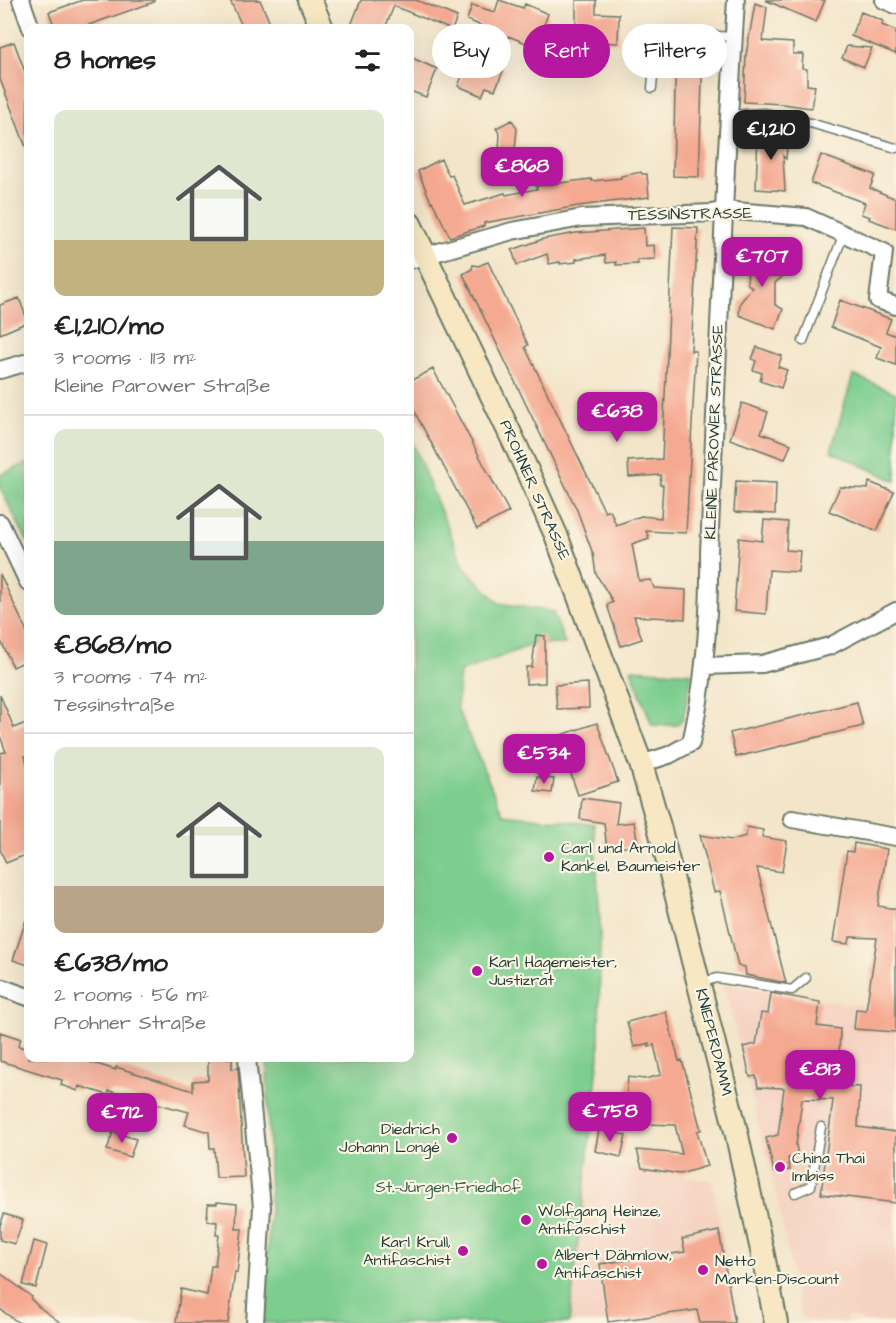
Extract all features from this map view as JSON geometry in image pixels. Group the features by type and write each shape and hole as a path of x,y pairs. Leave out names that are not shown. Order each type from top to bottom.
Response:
{"main road":[{"path":"310,0 320,24"},
{"name":"PROHNER STRASSE","path":"417,258 516,446 556,536 641,764"},
{"name":"KNIEPERDAMM","path":"641,764 662,834 738,1140 776,1323"}],"street":[{"path":"21,0 30,24"},
{"name":"KLEINE PAROWER STRASSE","path":"641,764 669,755 691,743 704,666 710,609 709,552 736,0"},
{"path":"884,0 896,5"},
{"name":"TESSINSTRASSE","path":"417,258 512,231 582,218 713,213 724,210 806,217 884,252 878,300 896,306"},
{"path":"0,370 24,363"},
{"path":"0,523 24,574"},
{"path":"704,666 762,664 830,646 896,611"},
{"path":"792,819 896,837"},
{"path":"0,987 24,996"},
{"path":"247,1062 262,1207 255,1323"}],"lane":[{"path":"652,88 657,32 733,37"},
{"path":"729,115 764,113 800,120 865,137 896,148"},
{"path":"803,341 844,233"},
{"path":"699,983 717,978 792,990 806,978"},
{"path":"795,1193 811,1186 821,1127"}],"shaded area":[{"path":"724,984 896,1011 896,1323 864,1323 862,1320 847,1316 845,1323 817,1323 801,1318 779,1207"},
{"path":"587,1160 712,1181 738,1318 686,1323 569,1323"}],"green space":[{"path":"853,375 896,393 896,481 831,451"},
{"name":"St.-Jürgen-Friedhof","path":"414,447 464,567 499,603 553,612 565,644 534,644 460,672 457,708 503,814 594,824 600,922 599,1056 569,1323 263,1323 270,1207 267,1062 414,1062"},
{"path":"24,465 24,535 0,488 0,475"},
{"path":"631,669 692,673 683,719 677,725 652,725"}],"building":[{"path":"83,0 154,0 154,2 91,24 54,24 49,12"},
{"path":"230,0 260,0 270,24 241,24"},
{"path":"361,0 416,0 457,17 454,24 438,24 394,6 387,24 352,24"},
{"path":"499,0 523,8 525,4 548,14 544,24 523,24 523,42 511,37 511,24 477,24 467,20 472,5 495,12"},
{"path":"576,0 596,0 596,13 619,14 618,43 610,43 610,24 576,24"},
{"path":"765,0 825,0 816,22"},
{"path":"755,3 767,7 763,41 793,43 793,54 803,54 802,68 807,69 807,85 815,86 811,108 744,102 746,55"},
{"path":"861,12 883,21 882,25 896,31 896,54 851,36"},
{"path":"14,42 24,69 24,142 0,79 0,47"},
{"path":"847,46 872,48 864,67 842,58"},
{"path":"414,59 432,67 433,78 426,97 414,92"},
{"path":"461,78 500,78 495,90 486,87 482,96 458,86"},
{"path":"675,78 702,78 699,177 673,176"},
{"path":"512,120 517,129 515,149 499,148 500,135 496,128"},
{"path":"758,132 788,134 786,159 783,156 785,191 756,189"},
{"path":"821,155 875,175 870,188 896,199 896,229 861,214 865,203 811,183"},
{"path":"441,159 449,176 452,175 465,205 505,193 506,195 537,189 536,186 591,179 592,181 621,178 621,176 641,172 647,174 649,197 578,206 484,223 484,226 450,237 431,202 418,171"},
{"path":"673,227 698,228 691,351 696,351 686,533 646,531 649,538 632,544 639,581 651,580 654,588 686,590 685,619 634,616 642,639 621,646 607,605 613,602 596,574 593,554 577,510 463,274 472,269 473,265 478,266 488,262 528,345 525,347 605,512 610,510 616,525 641,516 661,518 663,485 660,485 661,475 629,477 628,461 662,459"},
{"path":"644,228 645,246 654,245 655,259 637,260 638,264 606,263 605,255 576,259 576,262 549,264 547,254 517,265 512,250 543,239 576,233"},
{"path":"752,245 775,247 776,269 782,277 775,283 775,305 783,309 775,329 739,315 740,303 752,288 747,283 749,254 752,252"},
{"path":"19,298 24,311 24,324 0,334 0,305"},
{"path":"840,300 891,319 886,332 896,336 896,365 877,358 881,347 831,327"},
{"path":"757,347 782,356 778,367 787,370 781,388 760,381 762,373 753,370 756,361 752,359"},
{"path":"433,369 509,512 477,529 414,411 414,379"},
{"path":"742,403 768,412 761,433 791,444 785,459 730,439"},
{"path":"736,481 776,483 775,514 734,512"},
{"path":"869,482 894,492 877,531 829,511 840,487 868,489"},
{"path":"764,520 788,522 786,550 800,551 798,572 769,570 766,614 734,611 739,538 762,541"},
{"path":"0,574 24,625 24,662 13,667 0,639"},
{"path":"536,635 545,636 545,683 526,684 526,667 532,667"},
{"path":"588,683 589,708 557,709 555,685"},
{"path":"0,695 14,728 24,724 24,856 6,863 0,849 0,753 6,752 0,736"},
{"path":"857,702 863,726 736,757 730,733"},
{"path":"597,723 618,782 578,795 558,736"},
{"path":"537,777 554,779 552,793 535,791"},
{"path":"582,798 619,803 616,824 634,822 638,845 607,850 604,823 580,819"},
{"path":"747,827 763,830 762,837 787,841 782,872 757,868 786,983 746,975 745,967 738,966 720,891 714,892 700,835 732,840 746,836"},
{"path":"854,843 887,849 878,906 896,909 896,1032 854,1029 856,1009 866,1010 877,938 850,937 849,944 833,942 847,851 853,852"},
{"path":"24,926 24,964 13,960"},
{"path":"771,993 820,1002 817,1026 840,1029 838,1086 860,1087 858,1127 896,1132 896,1203 821,1194 833,1100 802,1099 796,1145 798,1156 788,1158 790,1170 774,1172 766,1138 778,1135 784,1088 758,1087 756,1076 750,1077 743,1047 756,1044 761,1013 768,1014"},
{"path":"666,1012 701,1130 697,1131 707,1166 680,1174 642,1168 637,1150 682,1154 675,1125 647,1124 647,1105 636,1107 635,1098 626,1098 628,1077 645,1079 661,1075 654,1045 649,1046 649,1043 634,1047 627,1022"},
{"path":"0,1032 21,1039 18,1046 24,1048 24,1062 90,1062 116,1070 116,1067 193,1091 193,1081 208,1080 208,1062 232,1062 232,1069 238,1068 244,1177 216,1178 214,1148 210,1148 209,1132 185,1125 189,1112 109,1091 108,1095 79,1086 78,1091 61,1085 62,1080 0,1061"},
{"path":"599,1130 626,1135 621,1157 595,1151"},
{"path":"113,1132 136,1139 130,1157 107,1150"},
{"path":"217,1202 237,1204 236,1229 242,1229 228,1323 176,1323 181,1289 207,1295 211,1266 215,1266 219,1235 216,1235 217,1222 207,1221 208,1204 217,1204"},
{"path":"4,1214 23,1220 15,1244 0,1240 0,1226"},
{"path":"719,1231 735,1323 700,1323 697,1310 608,1322 600,1264 685,1252 682,1239"},
{"path":"34,1241 47,1245 36,1288 23,1285"},
{"path":"0,1273 61,1323 19,1323 0,1309"}],"place":[{"name":"Carl und Arnold Kankel, Baumeister","path":"549,857"},
{"name":"Karl Hagemeister, Justizrat","path":"477,971"},
{"name":"Diedrich Johann Longé","path":"452,1138"},
{"name":"China Thai Imbiss","path":"780,1167"},
{"name":"Wolfgang Heinze, Antifaschist","path":"526,1220"},
{"name":"Karl Krull, Antifaschist","path":"463,1251"},
{"name":"Albert Dähmlow, Antifaschist","path":"542,1264"},
{"name":"Netto Marken-Discount","path":"703,1270"}]}
